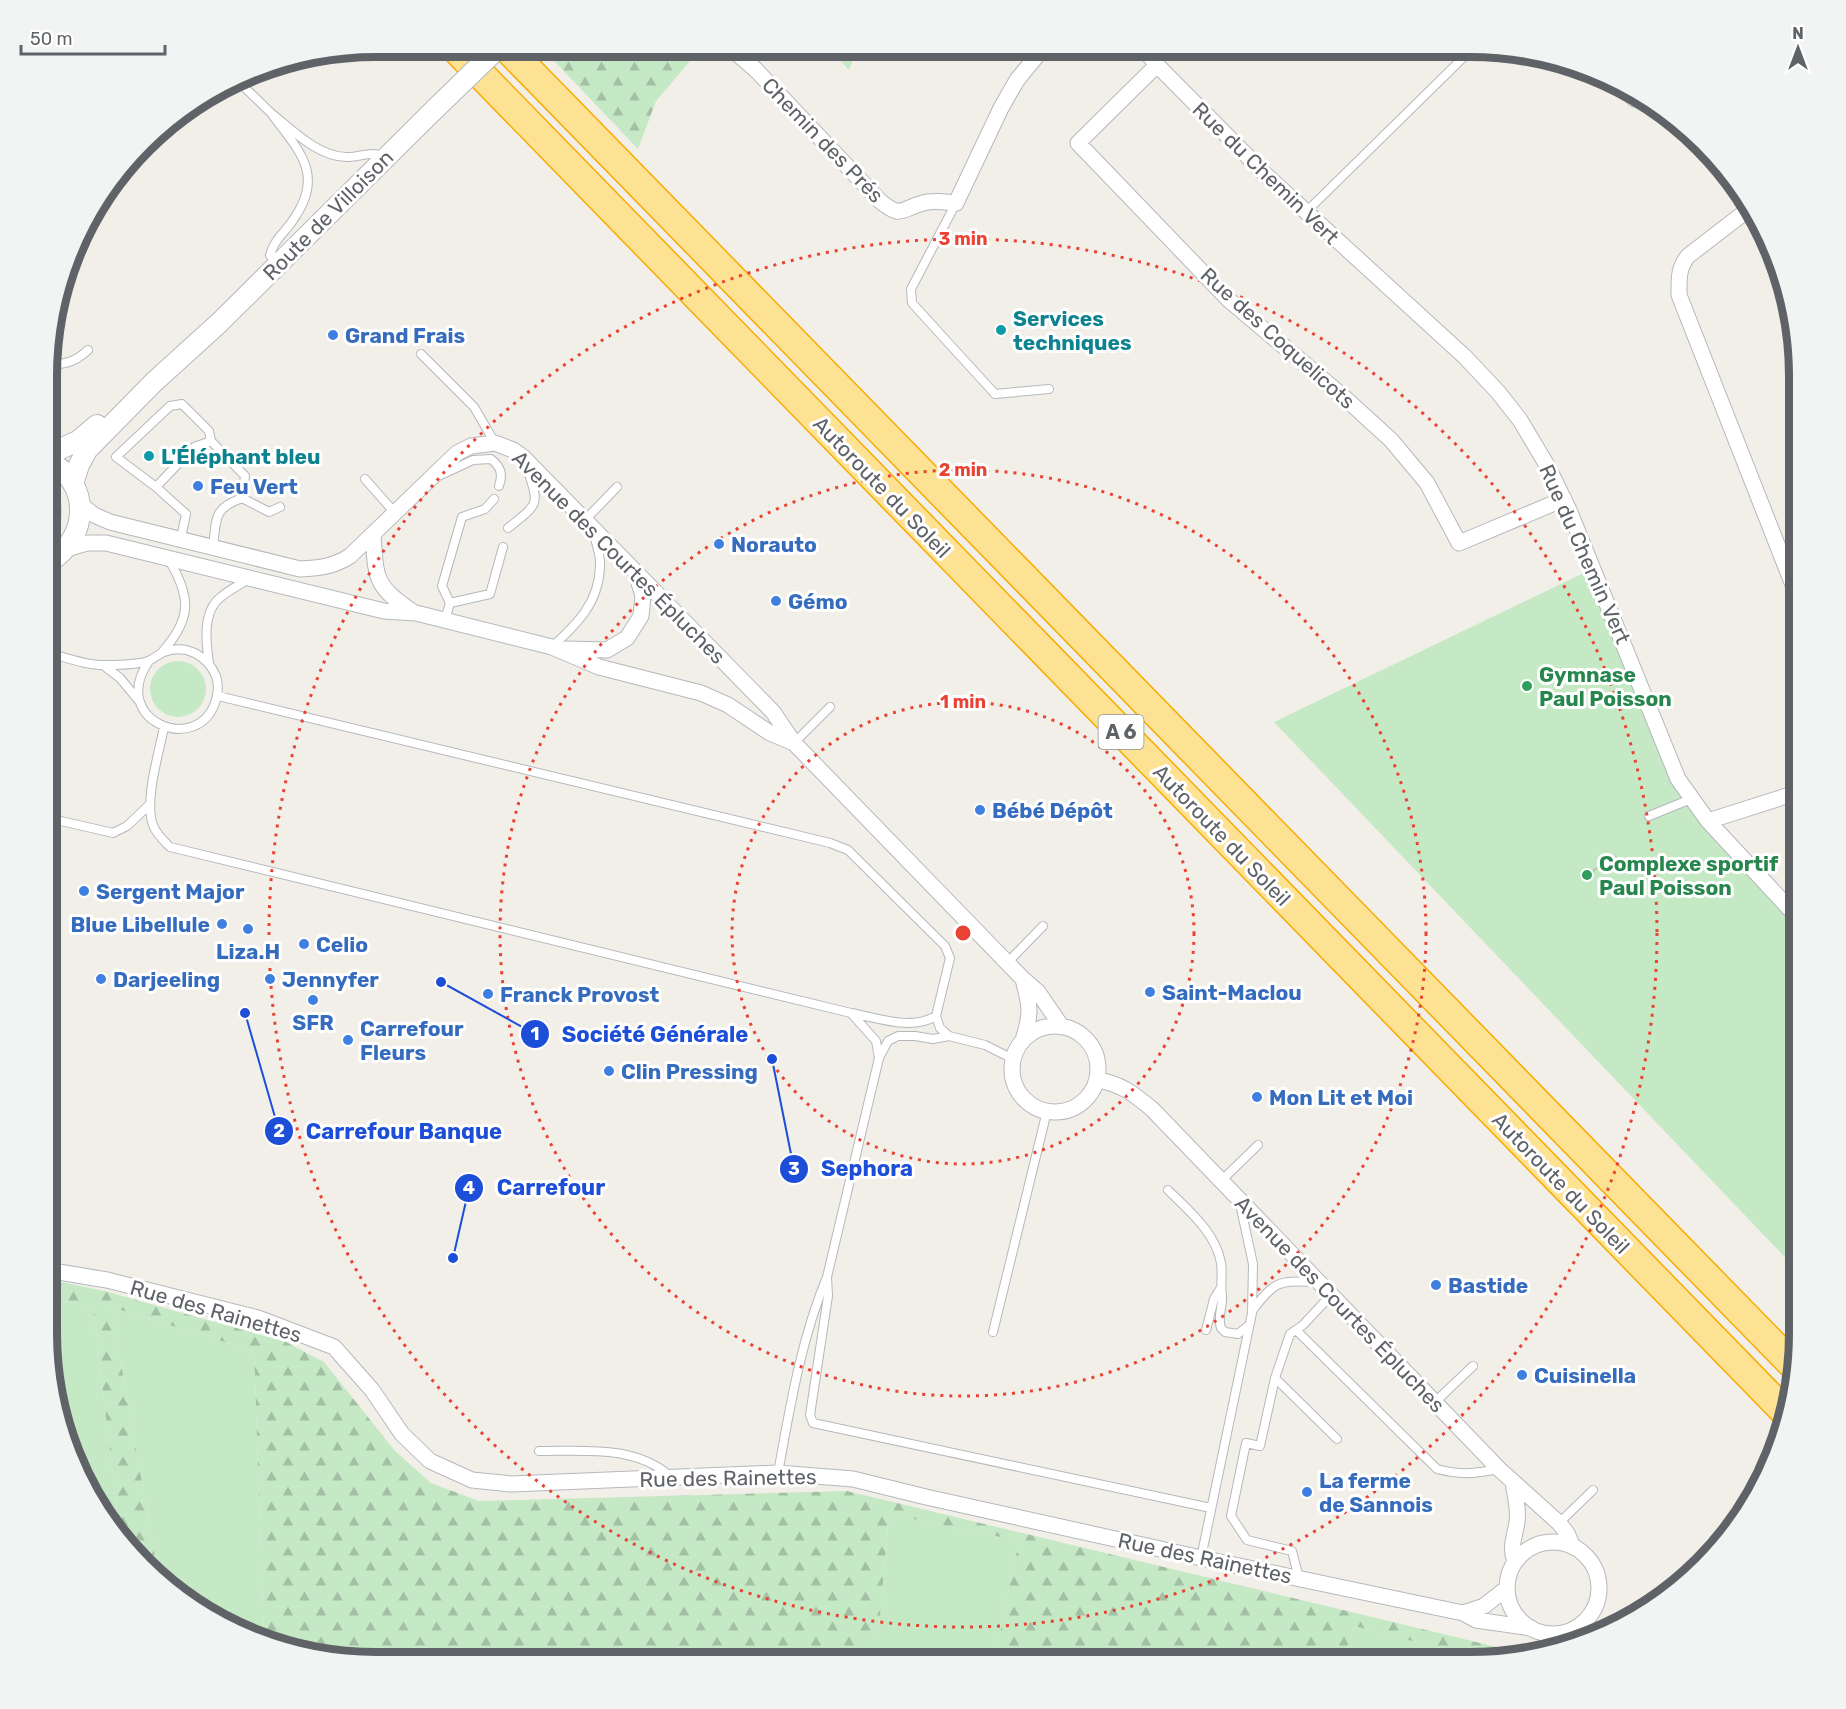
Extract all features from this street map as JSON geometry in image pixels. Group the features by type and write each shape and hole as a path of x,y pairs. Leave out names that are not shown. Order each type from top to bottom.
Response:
{"highway":[{"name":"Autoroute du Soleil","path":"465,57 1780,1407"},
{"name":"Autoroute du Soleil","path":"516,57 1787,1359"}],"street":[{"name":"Route de Villoison","path":"73,484 87,450 489,57"},
{"name":"Chemin des Prés","path":"741,57 892,211 905,211 923,203 956,203"},
{"path":"956,203 1006,99 1017,80 1036,57"},
{"name":"Rue du Chemin Vert","path":"1150,57 1266,175 1465,357 1498,392 1520,420 1548,467 1583,542 1678,779 1690,799 1708,821 1789,908"},
{"name":"Rue des Coquelicots","path":"1157,65 1078,143 1229,300 1391,440 1427,483 1459,543 1564,499"},
{"path":"1744,213 1681,264 1679,295 1789,576"},
{"name":"Route de Villoison","path":"57,450 78,441 115,408 154,382"},
{"name":"Avenue des Courtes Épluches","path":"80,504 94,515 110,522 300,569 325,568 350,556 457,453 471,446 495,443 513,450 523,456 589,522 773,712 794,743 1038,992 1062,1026"},
{"path":"57,466 73,484 80,504 74,539 57,556"},
{"name":"Avenue des Courtes Épluches","path":"373,535 377,577 386,592 416,613"},
{"name":"Avenue des Courtes Épluches","path":"66,549 87,543 106,543 384,611 416,613 552,647 599,667 701,693 728,705 770,733 794,743"},
{"path":"552,647 608,650 627,638 641,616 643,596 635,570"},
{"path":"1708,821 1789,795"},
{"path":"1023,979 1030,1018 1023,1041 1013,1059 1012,1076 1019,1092 1031,1105 1047,1111 1063,1111 1078,1105 1090,1094 1097,1080 1098,1065 1087,1040 1075,1031 1062,1026 1047,1026 1034,1031 1023,1041"},
{"name":"Avenue des Courtes Épluches","path":"1097,1080 1111,1082 1131,1090 1240,1199 1499,1468 1558,1523 1567,1533 1572,1545"},
{"name":"Rue des Rainettes","path":"57,1272 108,1281 258,1318 334,1347 372,1390 402,1434 430,1461 472,1480 511,1484 778,1473 853,1479 1201,1558 1463,1613 1476,1620 1531,1628"},
{"path":"1513,1482 1517,1522 1511,1551 1515,1562"},
{"path":"1557,1541 1572,1545 1586,1554 1595,1567 1600,1582 1599,1598 1592,1613 1581,1625 1567,1632 1548,1633 1531,1628 1513,1611 1508,1599 1509,1574 1515,1562 1526,1550 1541,1543 1557,1541"},
{"path":"1463,1613 1484,1606 1507,1587"}],"lane":[{"path":"1306,212 1464,57"},
{"path":"243,86 271,113 309,144 347,158 377,153 386,158"},
{"path":"271,113 302,155 309,175 307,197 293,220 274,242 270,255 278,265"},
{"path":"956,203 911,289 912,303 995,394 1049,389"},
{"path":"58,364 68,364 88,350"},
{"path":"421,354 474,407 495,443"},
{"path":"181,538 186,514 156,487 116,458 170,406 182,404 209,431 211,441 245,476 242,498"},
{"path":"156,487 194,447 211,441"},
{"path":"508,528 530,512 534,503 535,494 523,456"},
{"path":"425,483 482,458 491,459 497,464 501,472 499,486"},
{"path":"365,479 395,513"},
{"path":"552,647 580,621 591,600 600,564 589,522 617,487"},
{"path":"213,546 219,512 224,504 242,498 269,512 280,507"},
{"path":"445,620 450,603 442,586 462,517 485,509 494,499"},
{"path":"450,603 490,594 503,547"},
{"path":"140,702 138,685 141,673 149,661 162,652 178,634 185,610 185,592 168,558"},
{"path":"103,666 120,678 140,702 146,714 156,723 169,729 188,729 203,721 213,710 218,696 217,679 209,663 205,641 209,615 218,598 250,579"},
{"path":"162,652 179,649 195,652 209,663"},
{"path":"57,655 103,666 149,661"},
{"path":"218,696 830,843 848,850 945,946 950,958 936,1016 940,1028 949,1036"},
{"path":"794,743 830,707"},
{"path":"164,727 149,805 153,825 159,837 170,848 851,1013 907,1023 928,1021 936,1016"},
{"path":"1649,816 1690,799"},
{"path":"57,820 113,833 127,826 149,805"},
{"path":"1008,962 1043,926"},
{"path":"851,1013 876,1041 879,1058"},
{"path":"778,1473 791,1404 814,1307 826,1277 879,1058 888,1041 898,1035 915,1035 933,1039 949,1036 985,1044 1013,1059"},
{"path":"993,1332 1047,1111"},
{"path":"1221,1180 1258,1145"},
{"path":"1168,1190 1204,1227 1214,1243 1220,1259 1222,1274 1219,1317 1221,1328 1225,1332 1238,1334 1249,1325"},
{"path":"1201,1558 1252,1313 1253,1264 1240,1199"},
{"path":"826,1277 828,1296 811,1421 1211,1508"},
{"path":"1252,1313 1268,1290 1276,1284 1296,1281 1319,1282"},
{"path":"1206,1330 1214,1299 1220,1290"},
{"path":"1299,1578 1292,1551 1247,1540 1231,1516 1246,1443 1260,1446 1275,1378 1290,1335 1331,1295"},
{"path":"1296,1330 1437,1468 1456,1474 1478,1473 1499,1468"},
{"path":"1435,1402 1473,1366"},
{"path":"1275,1378 1337,1439"},
{"path":"539,1451 626,1454 648,1461 671,1477"},
{"path":"1558,1523 1593,1490"}],"green space":[{"path":"551,57 693,57 656,101 638,149"},
{"path":"837,57 854,57 849,70"},
{"path":"57,492 62,510 57,530"},
{"name":"Complexe sportif Paul Poisson","path":"1592,569 1677,782 1789,911 1789,1262 1274,722"},
{"path":"178,661 189,663 198,669 204,678 206,689 204,700 198,709 189,715 178,717 167,715 158,709 152,700 150,689 152,678 158,669 167,663"},
{"path":"1609,855 1617,856 1624,861 1629,868 1629,884 1624,891 1617,896 1609,897 1601,896 1594,891 1589,884 1588,876 1589,868 1594,861 1601,856"},
{"path":"57,1281 108,1292 286,1342 324,1362 395,1451 431,1483 479,1501 847,1491 1507,1649 1461,1652 1442,1648 1441,1652 1438,1652 1439,1648 1354,1626 1345,1652 996,1652 1019,1541 889,1514 877,1652 376,1652 334,1649 293,1641 264,1632 254,1351 111,1307 157,1565 118,1520 93,1307 57,1300"},
{"path":"57,1300 93,1307 118,1520 100,1492 81,1455 68,1416 60,1375"},
{"path":"111,1307 254,1351 264,1632 216,1609 182,1586 157,1565"},
{"path":"889,1514 1019,1541 996,1652 877,1652"},
{"path":"1354,1626 1439,1648 1438,1652 1345,1652"},
{"path":"1441,1648 1461,1652 1440,1652"}],"place":[{"name":"Services techniques","path":"1001,330"},
{"name":"Grand Frais","path":"333,335"},
{"name":"L'Éléphant bleu","path":"149,456"},
{"name":"Feu Vert","path":"198,486"},
{"name":"Norauto","path":"719,544"},
{"name":"Gémo","path":"776,601"},
{"name":"Gymnase Paul Poisson","path":"1527,686"},
{"name":"Bébé Dépôt","path":"980,810"},
{"name":"Complexe sportif Paul Poisson","path":"1587,875"},
{"name":"Sergent Major","path":"84,891"},
{"name":"Blue Libellule","path":"222,924"},
{"name":"Liza.H","path":"248,929"},
{"name":"Celio","path":"304,944"},
{"name":"Darjeeling","path":"101,979"},
{"name":"Jennyfer","path":"270,979"},
{"name":"Société Générale","path":"441,982"},
{"name":"Saint-Maclou","path":"1150,992"},
{"name":"Franck Provost","path":"488,994"},
{"name":"SFR","path":"313,1000"},
{"name":"Carrefour Banque","path":"245,1013"},
{"name":"Carrefour Fleurs","path":"348,1040"},
{"name":"Sephora","path":"772,1059"},
{"name":"Clin Pressing","path":"609,1071"},
{"name":"Mon Lit et Moi","path":"1257,1097"},
{"name":"Carrefour","path":"453,1258"},
{"name":"Bastide","path":"1436,1285"},
{"name":"Cuisinella","path":"1522,1375"},
{"name":"La ferme de Sannois","path":"1307,1492"}]}
